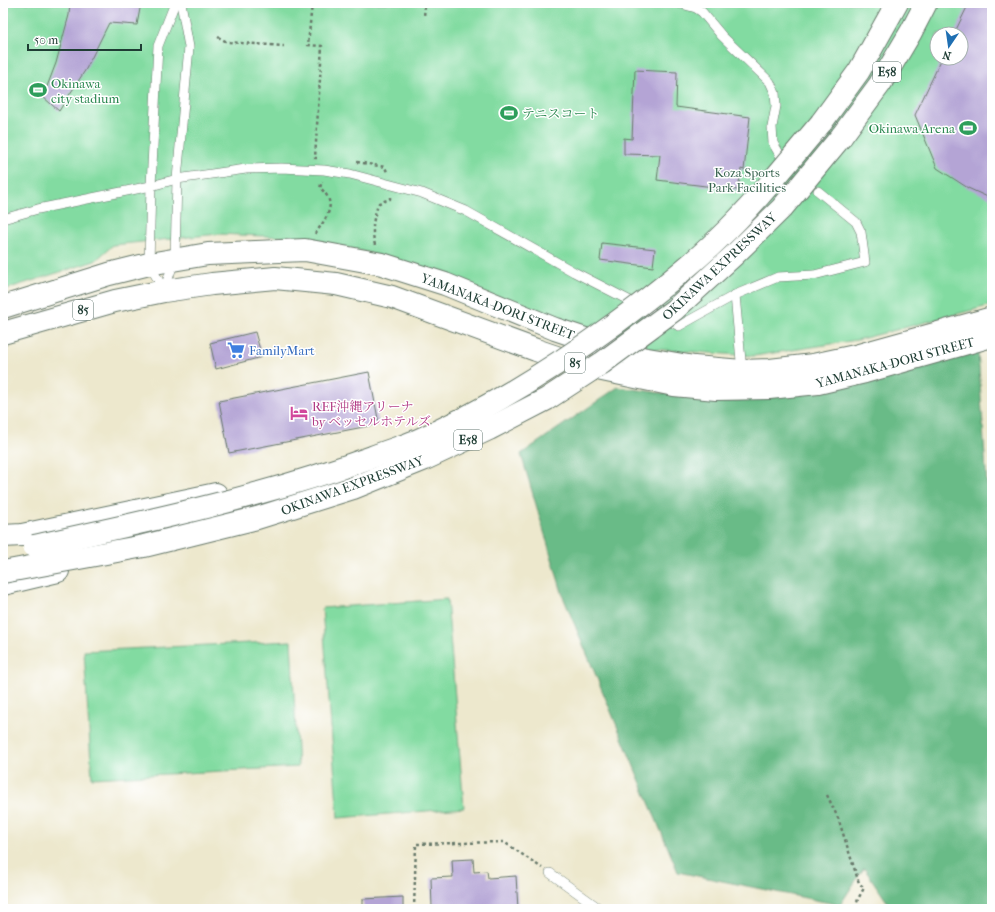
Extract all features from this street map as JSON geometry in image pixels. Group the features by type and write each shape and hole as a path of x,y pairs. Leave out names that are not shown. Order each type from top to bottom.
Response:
{"main road":[{"name":"OKINAWA EXPRESSWAY","path":"3,551 34,546 192,511 268,491 344,467 415,441 476,412 533,380 585,346 657,293 716,242 762,194 821,123 859,71 897,3"},
{"name":"OKINAWA EXPRESSWAY","path":"3,572 144,546 257,518 353,488 425,460 489,430 547,398 602,363 674,310 733,256 782,208 841,137 880,84 911,32 926,3"},
{"name":"YAMANAKA-DORI STREET","path":"3,307 109,274 175,259 208,254 305,250 382,264 445,284 555,329 642,358 694,367 769,388 818,383 865,372 992,336"},
{"name":"YAMANAKA-DORI STREET","path":"3,333 115,301 164,291 212,284 275,278 336,284 392,297 583,366 674,385 716,389 770,370 813,365 855,356 992,318"},
{"path":"3,536 22,535 344,467"},
{"path":"3,584 41,576 144,546"}],"lane":[{"path":"164,291 149,264 151,186 158,46 175,3"},
{"path":"164,291 175,259 177,179 189,47 181,3"},
{"path":"678,3 696,6 722,36 770,82 775,93 776,106 772,127 772,143 780,155"},
{"path":"3,220 38,209 151,186 177,179 246,169 282,168 324,170 350,174 422,193 466,211 574,272 679,326 735,296 778,278 814,275 865,262 861,232 856,222 818,191"},
{"path":"735,296 743,380"},
{"path":"550,873 600,909"}],"path":[{"path":"312,3 308,45 322,46 315,158 327,159 320,188 327,194 330,202 328,215 315,235"},
{"path":"415,3 425,4 424,17"},
{"path":"218,37 227,42 284,46"},
{"path":"350,161 385,167 388,173"},
{"path":"375,246 372,225 374,214 379,203 390,199 393,185"},
{"path":"827,795 838,818 859,884 864,888 854,909"},
{"path":"414,909 416,844 504,842 550,873"}],"green space":[{"name":"Koza Sports Park Facilities","path":"3,3 992,3 992,305 857,340 754,356 652,349 560,320 381,256 308,238 218,234 113,245 95,261 3,290"},
{"path":"978,352 987,487 992,497 992,909 892,909 864,868 840,905 678,872 564,599 521,454 618,387 726,402 860,382"},
{"path":"447,599 464,808 338,818 322,608"},
{"path":"291,641 298,767 92,778 84,651"}],"building":[{"path":"70,3 141,3 137,25 109,23 86,69 59,111 43,97 56,63 69,15"},
{"name":"Okinawa Arena","path":"969,3 992,3 992,199 968,188 937,168 915,115 938,66 969,66 969,26 958,26"},
{"path":"635,70 677,72 676,107 750,117 744,170 741,169 738,190 657,180 660,155 624,154 624,138 632,139"},
{"path":"602,243 655,249 653,267 600,260"},
{"name":"FamilyMart","path":"255,332 262,357 216,369 210,343"},
{"name":"REF沖縄アリーナ by ベッセルホテルズ","path":"369,372 379,424 229,453 219,401"},
{"path":"473,859 474,872 487,871 488,878 516,876 518,909 442,909 442,907 432,907 431,878 453,877 452,860"},
{"path":"403,897 403,909 363,909 363,899"}],"place":[{"name":"Okinawa city stadium","path":"38,90"},
{"name":"テニスコート","path":"509,113"},
{"name":"Okinawa Arena","path":"968,128"},
{"name":"FamilyMart","path":"236,350"},
{"name":"REF沖縄アリーナ by ベッセルホテルズ","path":"299,413"}]}
